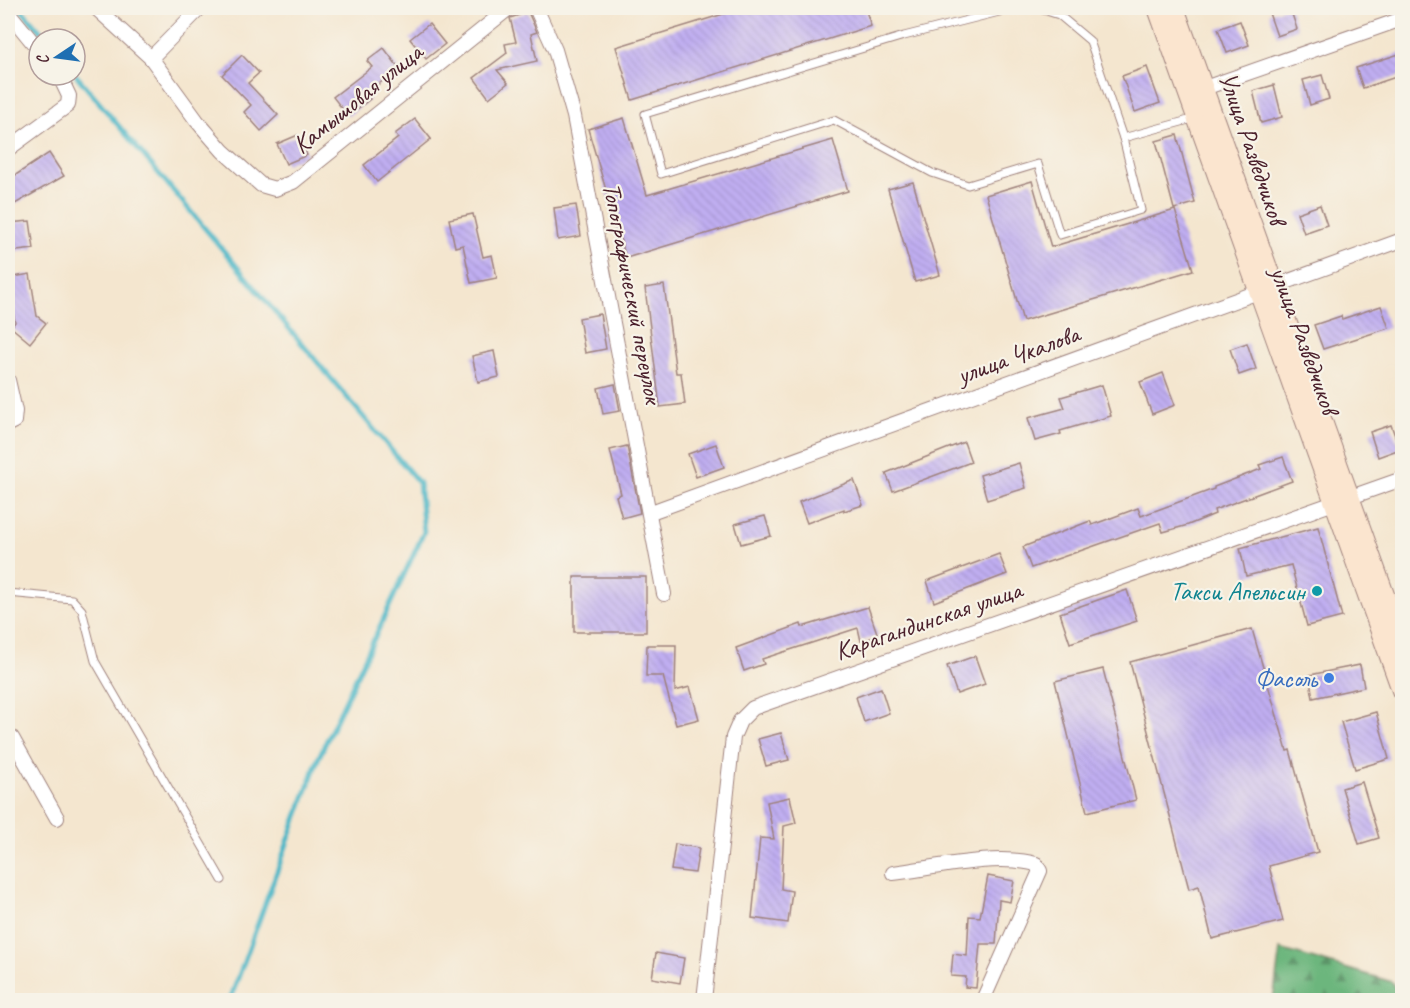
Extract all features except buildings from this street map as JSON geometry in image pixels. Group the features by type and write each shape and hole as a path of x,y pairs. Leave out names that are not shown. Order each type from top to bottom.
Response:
{"main road":[{"name":"улица Разведчиков","path":"1158,8 1196,91 1197,118 1266,290 1342,500 1402,690"},
{"name":"Улица Разведчиков","path":"1174,8 1196,91 1266,290"},
{"path":"1342,500 1402,645"}],"street":[{"path":"96,8 151,58 200,8"},
{"name":"Камышовая улица","path":"151,58 197,121 223,151 261,185 274,189 293,182 508,8"},
{"name":"Топографический переулок","path":"536,8 555,50 573,116 651,512 664,594"},
{"path":"8,12 27,35"},
{"path":"1196,91 1402,19"},
{"path":"8,149 68,105 69,96 64,87"},
{"name":"улица Чкалова","path":"651,512 1402,240"},
{"path":"8,380 15,411 14,422 8,424"},
{"name":"Карагандинская улица","path":"704,1000 733,737 740,721 753,708 1402,478"},
{"path":"8,736 12,738 36,777 57,818"},
{"path":"893,873 988,862 1026,861 1036,864 1040,871 983,1000"}],"lane":[{"path":"1015,8 904,36 645,114 661,174 834,120 932,173 968,185 1038,164 1060,235 1140,210 1123,138 1090,41 1059,15 1037,8"},
{"path":"1123,138 1197,118"},
{"path":"8,593 72,599 82,610 94,661 222,880"}],"green space":[{"path":"1280,949 1392,982 1401,1000 1273,1000"}],"waterway":[{"path":"20,8 37,27"},
{"path":"86,87 419,483 424,532 318,759 230,1000"}],"place":[{"name":"Такси Апельсин","path":"1317,591"},
{"name":"Фасоль","path":"1329,678"}]}
